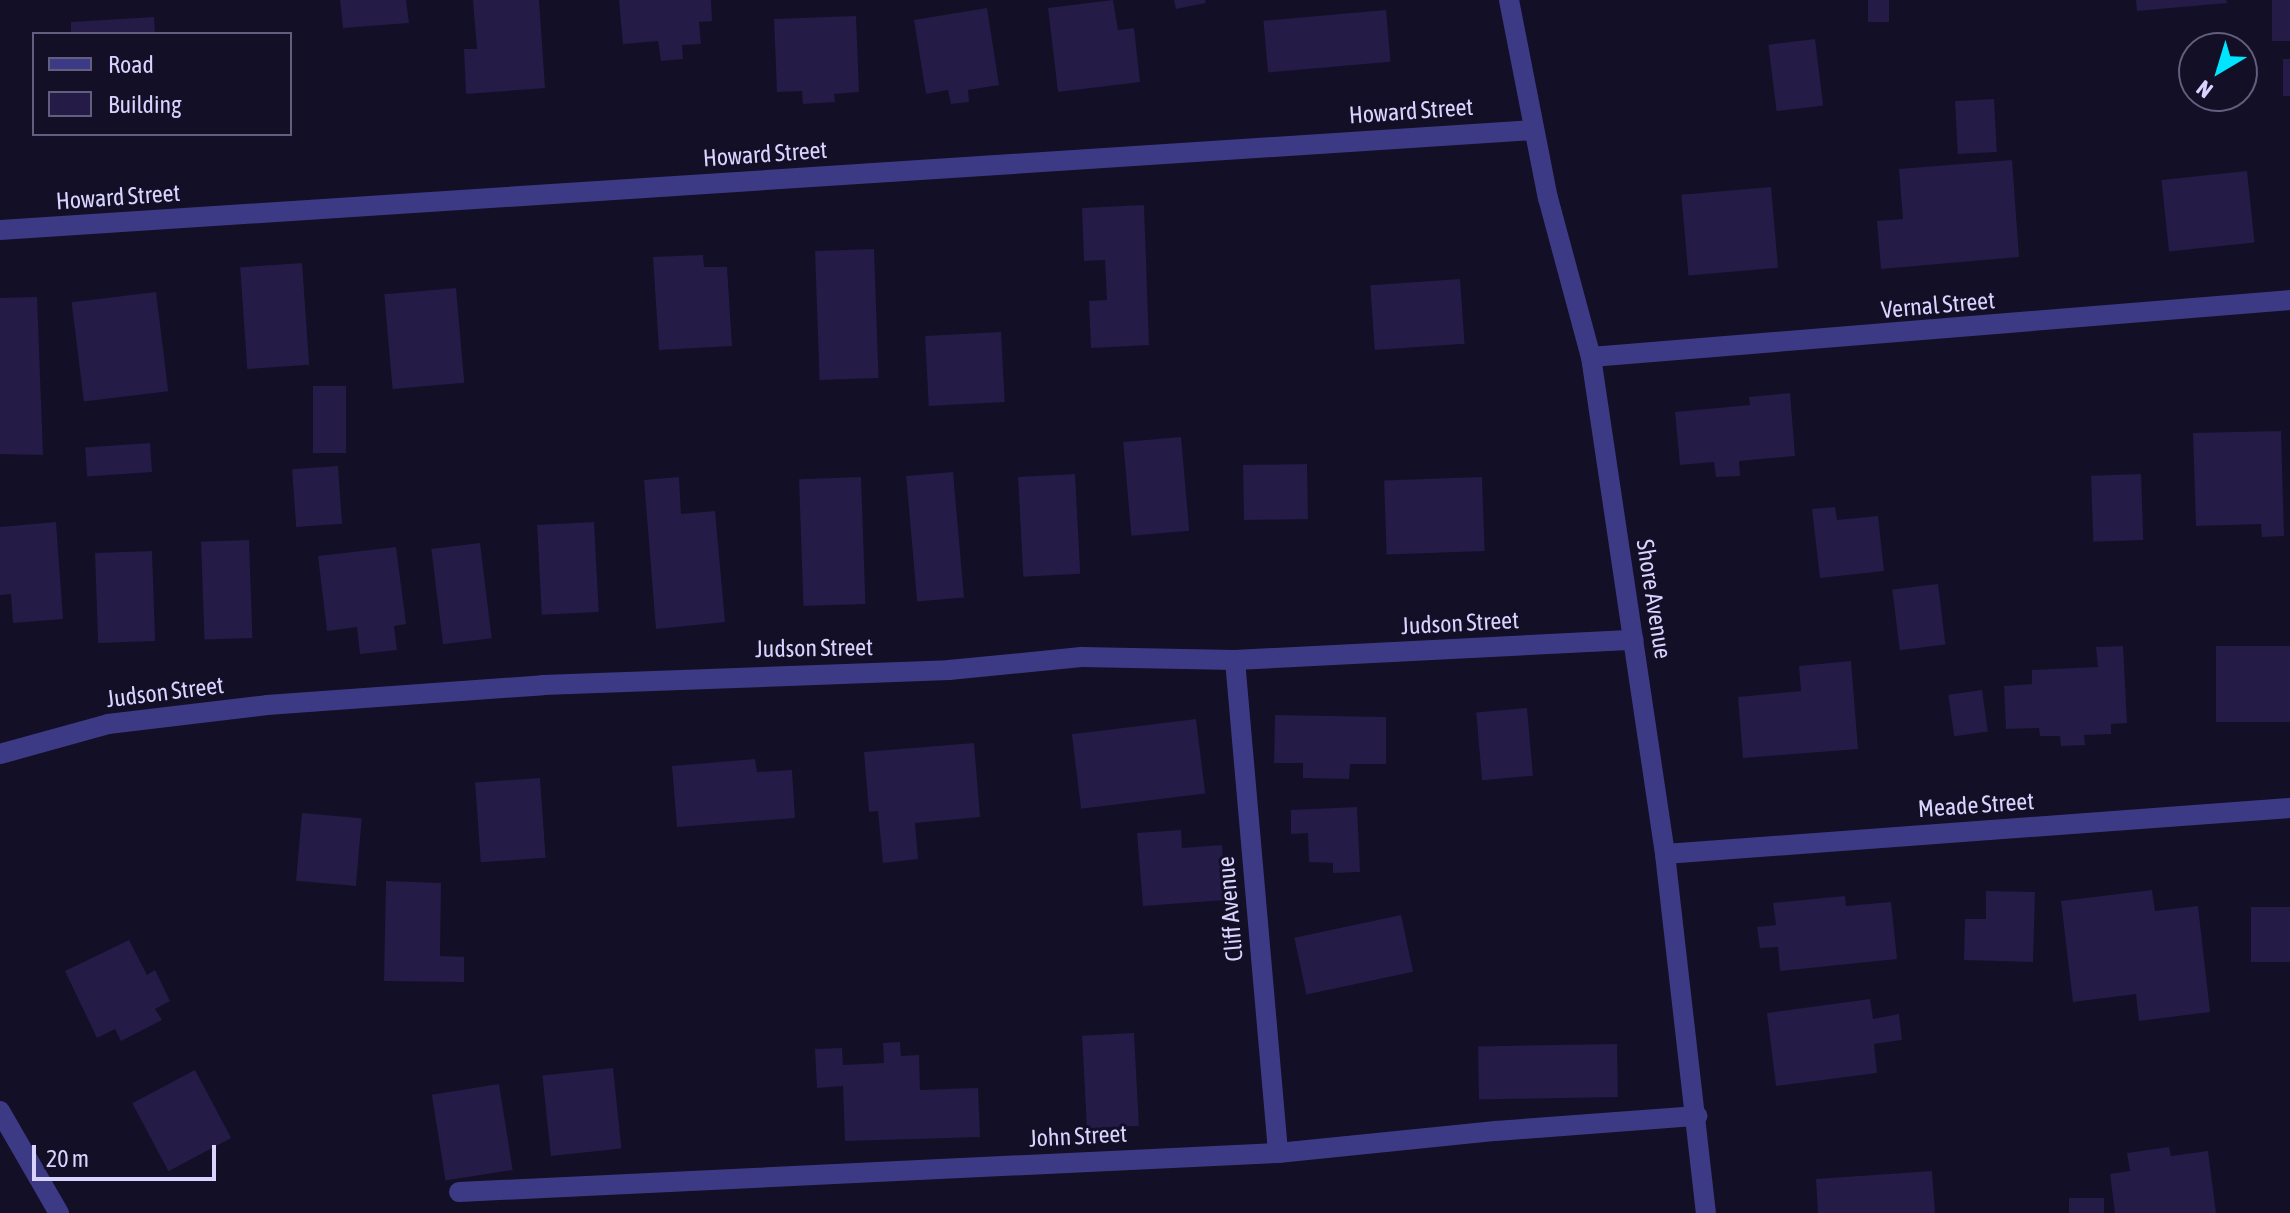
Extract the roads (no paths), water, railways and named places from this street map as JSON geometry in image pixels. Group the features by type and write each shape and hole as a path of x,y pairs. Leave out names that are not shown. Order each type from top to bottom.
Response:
{"street":[{"name":"Shore Avenue","path":"1509,0 1532,130 1591,357 1665,854 1706,1213"},
{"name":"Howard Street","path":"0,230 1532,130"},
{"name":"Vernal Street","path":"1591,357 1965,329 2290,300"},
{"name":"Judson Street","path":"0,754 108,724 282,704 681,678 949,670 1081,657 1235,660 1633,640"},
{"name":"Cliff Avenue","path":"1235,660 1278,1153"},
{"name":"Meade Street","path":"1665,854 2290,808"},
{"path":"0,1111 59,1213"},
{"name":"John Street","path":"459,1192 1278,1153 1496,1131 1697,1116"}]}
